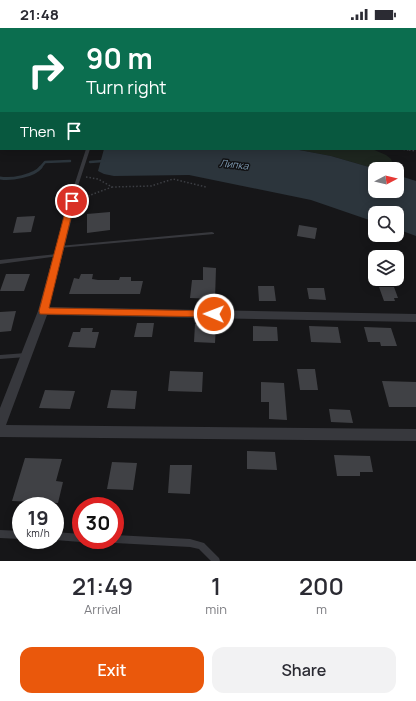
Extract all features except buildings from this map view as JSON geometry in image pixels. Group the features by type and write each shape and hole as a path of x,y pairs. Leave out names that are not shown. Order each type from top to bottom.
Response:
{"street":[{"path":"0,424 43,311 77,181"},
{"path":"43,311 416,318"},
{"path":"0,431 416,435"}],"lane":[{"path":"77,181 88,150"},
{"path":"0,262 58,251 212,233"},
{"path":"0,357 27,355"},
{"path":"0,534 12,535"},
{"path":"124,539 190,543 201,546 216,561"}],"path":[{"path":"77,181 98,179 112,186"},
{"path":"88,196 112,186 151,186 173,179 206,187"}],"shaded area":[{"path":"299,150 374,150 386,155 392,162 368,162 368,167 331,156"}],"water":[{"path":"104,150 299,150 331,156 368,167 368,198 404,198 404,177 416,181 416,236 404,232 404,206 368,206 368,220 311,200 189,175 114,176 98,171"}],"waterway":[{"name":"Липка","path":"40,168 45,162 70,161"},
{"name":"Липка","path":"90,162 103,161"},
{"name":"Липка","path":"0,178 22,177 33,173 40,168"}],"route":[{"path":"72,201 43,311 214,314"}]}
